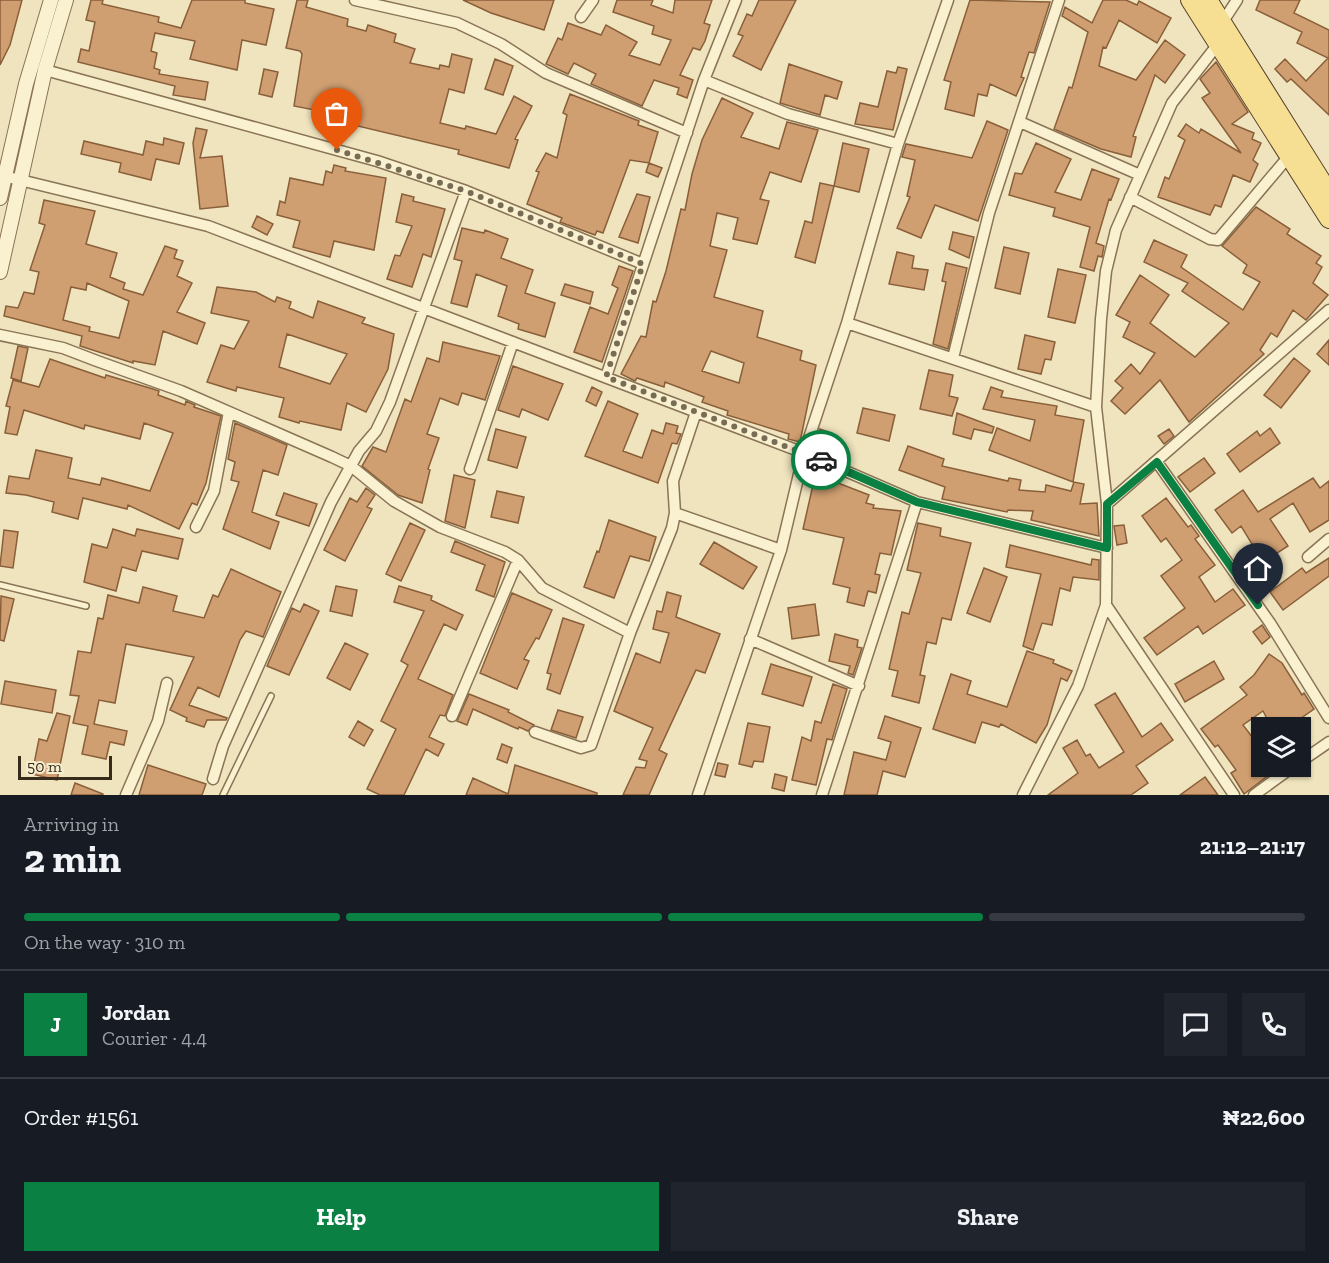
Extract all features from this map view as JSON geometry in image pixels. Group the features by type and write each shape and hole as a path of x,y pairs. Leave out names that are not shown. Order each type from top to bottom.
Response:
{"main road":[{"path":"1190,0 1329,219"},
{"path":"1208,0 1329,193"}],"street":[{"path":"0,198 2,176 51,0"},
{"path":"0,272 45,70 66,0"},
{"path":"355,0 457,23 501,44 546,73 687,133"},
{"path":"581,17 593,0"},
{"path":"606,377 704,80 735,0"},
{"path":"698,795 781,550 804,453 847,323 898,144 948,0"},
{"path":"953,358 989,213 1059,0"},
{"path":"1222,23 1237,0"},
{"path":"1023,795 1078,686 1106,605 1107,504 1096,407 1106,271 1116,230 1173,103 1218,44"},
{"path":"45,70 377,161 466,191 643,264"},
{"path":"704,80 788,114 898,144"},
{"path":"1020,122 1140,175"},
{"path":"1130,197 1210,239 1218,240 1289,156"},
{"path":"2,176 208,226 804,453 917,502 1107,548"},
{"path":"213,779 223,746 261,656 331,502 358,451 376,431 390,402 466,191"},
{"path":"1107,504 1329,310"},
{"path":"847,323 1096,407"},
{"path":"0,335 63,348 229,412 351,466 393,501 440,527 505,552 518,560 542,588 630,633"},
{"path":"470,469 513,342"},
{"path":"196,527 214,491 229,412"},
{"path":"535,732 581,748 591,745 630,633 672,528 675,513 673,481 696,412"},
{"path":"1157,462 1270,623 1329,718"},
{"path":"822,795 917,502"},
{"path":"675,513 781,550"},
{"path":"1308,557 1329,539"},
{"path":"452,716 518,560"},
{"path":"1106,605 1234,795"},
{"path":"750,639 859,686"},
{"path":"126,795 158,721 167,683"},
{"path":"1311,754 1329,742"},
{"path":"1254,795 1279,777"}],"lane":[{"path":"0,585 86,606"},
{"path":"223,795 271,696"}],"building":[{"path":"0,0 22,0 10,45 0,65"},
{"path":"91,0 103,0 102,4 159,17 158,22 181,28 192,0 245,0 245,3 274,9 266,45 242,40 237,70 190,59 195,41 155,33 151,51 157,53 154,68 160,70 159,74 208,82 205,100 173,95 175,86 78,62 81,49 89,51 95,22 86,20"},
{"path":"297,0 308,0 306,7 348,19 347,26 366,31 368,25 396,34 394,42 415,49 410,63 439,69 440,65 449,67 452,54 472,59 464,93 449,89 440,123 465,129 466,126 496,134 514,96 532,106 515,139 518,140 509,168 458,154 459,150 324,118 325,112 294,106 302,54 300,51 286,48"},
{"path":"463,0 554,0 544,30 491,13"},
{"path":"617,0 653,0 651,5 673,13 675,0 712,0 704,23 710,25 705,41 700,50 693,48 680,75 693,80 687,98 677,94 679,88 654,80 642,106 591,84 596,74 574,63 568,74 546,64 558,38 562,40 568,23 601,35 606,25 637,42 629,55 660,65 671,40 652,34 654,26 613,12"},
{"path":"759,0 796,0 761,70 733,56 743,36 738,34 747,14 752,16"},
{"path":"970,0 1050,2 1034,53 1029,52 1021,77 1024,78 1016,96 990,84 987,96 978,94 974,116 945,109 951,82 944,80"},
{"path":"1103,0 1126,0 1137,5 1139,1 1171,18 1157,43 1119,20 1106,48 1103,47 1099,66 1136,80 1165,40 1185,55 1165,83 1155,75 1133,136 1136,137 1131,157 1101,149 1054,129 1069,87 1072,88 1088,32 1062,16 1065,7 1092,23"},
{"path":"1260,0 1300,0 1294,13 1329,30 1329,115 1291,79 1287,82 1275,69 1285,59 1306,81 1328,58 1297,43 1302,32 1256,10"},
{"path":"495,59 513,66 503,95 485,89"},
{"path":"1216,62 1248,112 1232,124 1254,133 1252,139 1261,143 1253,160 1258,164 1250,182 1233,175 1221,207 1215,205 1210,215 1158,197 1165,177 1169,179 1185,140 1178,136 1186,124 1199,133 1201,129 1241,153 1202,98 1210,93 1200,79"},
{"path":"789,64 842,82 837,99 825,95 820,115 780,103"},
{"path":"898,67 907,69 893,130 855,124 860,103 878,107 887,71 896,73"},
{"path":"264,69 278,72 272,97 259,94"},
{"path":"570,94 639,121 638,125 658,132 649,163 630,160 603,233 597,231 595,235 560,222 562,218 527,204 539,172 536,171 546,153 557,158 567,115 563,113"},
{"path":"722,98 753,113 741,137 779,149 787,122 818,130 801,182 770,172 760,199 769,201 757,244 733,239 738,218 717,213 710,246 727,250 714,297 763,311 757,337 802,351 800,360 816,365 800,442 788,439 789,434 727,415 728,411 702,402 704,397 665,382 664,387 637,378 635,381 621,374 641,336 646,337 653,301 656,302 666,271 681,209 685,210 702,140","holes":["711,351 744,363 739,383 702,371"]},
{"path":"987,121 1008,130 978,221 935,205 921,238 897,228 910,197 907,196 915,160 902,157 906,144 972,158"},
{"path":"196,128 207,130 200,158 222,156 228,206 200,209 193,143"},
{"path":"164,138 184,143 179,164 156,159 151,180 119,172 121,163 81,154 84,141 143,155 146,141 163,145"},
{"path":"843,143 869,149 859,192 834,186"},
{"path":"1036,143 1071,159 1055,192 1081,200 1092,169 1119,179 1111,200 1109,199 1096,243 1104,246 1102,257 1098,256 1094,271 1080,267 1090,227 1053,216 1055,208 1009,195 1015,173 1022,174"},
{"path":"649,163 662,168 658,177 646,172"},
{"path":"334,165 346,168 345,171 386,178 374,250 334,241 330,257 293,247 300,221 277,215 280,201 285,203 290,178 323,185 326,171 332,173"},
{"path":"820,183 834,186 815,263 795,257 805,221 812,223"},
{"path":"402,194 414,197 413,201 445,209 431,257 423,254 412,287 387,279 395,255 400,256 412,226 396,222"},
{"path":"637,194 650,197 638,243 619,237"},
{"path":"44,200 95,211 86,244 117,253 110,277 125,283 123,289 143,295 165,246 177,250 174,258 183,261 177,276 192,283 177,312 205,323 197,344 163,331 155,365 133,361 133,363 80,346 82,336 4,316 6,306 18,308 24,292 34,294 39,272 30,270 45,225 39,223","holes":["87,283 129,301 119,338 89,331 90,327 63,320 71,287 86,290"]},
{"path":"1256,207 1290,229 1287,234 1321,256 1316,263 1322,267 1313,283 1328,295 1306,320 1293,310 1277,337 1271,333 1260,350 1264,354 1189,422 1160,380 1125,414 1111,401 1123,388 1115,381 1131,364 1140,374 1155,353 1123,337 1130,322 1116,315 1140,275 1169,295 1150,323 1195,357 1229,323 1182,291 1188,283 1144,262 1154,240 1187,255 1181,267 1243,310 1260,282 1243,273 1247,265 1222,246"},
{"path":"257,216 273,224 267,235 252,227"},
{"path":"462,228 484,233 485,230 508,239 501,258 533,270 525,293 555,303 545,337 518,329 519,324 498,316 507,286 476,274 467,307 451,303 462,261 454,259"},
{"path":"953,232 974,237 969,258 949,249"},
{"path":"1004,247 1029,253 1020,294 995,288"},
{"path":"897,252 914,256 912,268 928,270 924,290 889,284"},
{"path":"946,263 967,268 948,349 933,344 946,282 942,281"},
{"path":"619,266 633,271 602,362 574,352 590,307 608,314 618,288 612,285"},
{"path":"1058,269 1086,275 1075,323 1048,317"},
{"path":"565,284 593,292 590,304 561,295"},
{"path":"217,287 256,292 275,302 277,297 291,302 289,308 313,318 318,301 365,318 362,323 394,334 388,369 366,412 347,403 341,430 279,417 284,398 237,387 236,391 207,382 221,345 234,349 249,321 211,313","holes":["287,334 347,354 330,384 279,367"]},
{"path":"1025,335 1055,342 1051,360 1045,359 1041,374 1018,369"},
{"path":"1329,340 1329,365 1317,354"},
{"path":"443,342 500,356 485,400 462,393 458,405 440,398 427,434 439,438 428,469 430,470 422,503 398,495 362,466 373,447 386,452 405,399 411,402 427,358 439,362"},
{"path":"18,346 28,348 21,381 11,378"},
{"path":"1294,358 1310,371 1281,408 1264,395"},
{"path":"50,359 105,378 106,375 159,391 158,395 185,405 186,401 195,405 194,407 221,416 206,483 197,505 192,503 179,529 128,505 127,509 83,498 78,519 52,512 54,502 6,493 9,476 29,479 36,450 72,458 68,478 100,485 102,478 150,491 173,433 144,423 140,439 85,425 84,429 24,410 17,435 5,433 10,407 6,406 13,380 39,387"},
{"path":"513,366 563,384 548,420 522,409 519,417 498,410"},
{"path":"929,370 953,375 949,396 958,398 952,416 920,409"},
{"path":"592,387 602,392 596,406 586,401"},
{"path":"991,387 1003,391 1001,397 1057,406 1055,415 1084,420 1073,482 989,450 997,428 1030,441 1035,420 983,409"},
{"path":"608,401 638,414 623,451 642,458 652,430 663,434 666,423 678,426 676,433 681,434 677,444 672,443 658,483 585,456"},
{"path":"863,408 895,415 889,441 857,433"},
{"path":"957,413 994,427 992,433 974,429 971,439 953,434"},
{"path":"235,423 287,445 278,475 263,470 252,512 279,522 270,549 223,529 239,482 231,480 235,462 228,459"},
{"path":"1270,428 1280,443 1240,472 1227,454 1257,431 1260,436"},
{"path":"496,429 526,437 517,468 488,460"},
{"path":"820,429 828,432 823,450 814,447"},
{"path":"1169,429 1174,436 1164,444 1158,436"},
{"path":"908,446 944,459 942,466 1008,481 1009,478 1021,480 1019,490 1045,492 1046,485 1071,491 1074,482 1084,484 1080,504 1097,503 1099,536 1031,520 1033,511 1008,510 1007,512 942,499 945,487 899,470"},
{"path":"1204,458 1215,473 1190,492 1178,477"},
{"path":"454,475 475,480 465,528 445,521"},
{"path":"815,476 838,481 838,483 869,495 866,503 874,505 873,508 901,511 891,555 880,553 875,574 880,575 876,593 868,591 864,606 847,602 850,588 833,584 844,538 803,529"},
{"path":"1313,478 1320,488 1329,481 1329,520 1310,532 1293,503 1270,519 1288,546 1263,562 1241,526 1232,533 1215,510 1243,490 1258,512"},
{"path":"366,488 375,495 367,507 372,509 345,561 324,550 350,498 357,502"},
{"path":"497,491 524,497 518,523 491,517"},
{"path":"284,493 317,504 309,526 276,515"},
{"path":"1166,498 1188,527 1191,525 1199,536 1195,539 1215,565 1199,577 1215,602 1233,589 1245,605 1203,634 1198,626 1157,655 1144,638 1185,608 1161,576 1182,560 1166,538 1161,542 1142,516"},
{"path":"609,520 656,537 649,561 630,556 614,598 584,587 597,551 599,552"},
{"path":"410,523 425,530 401,581 386,574"},
{"path":"918,523 941,528 940,536 971,543 951,620 942,618 936,644 927,642 920,675 925,676 919,703 892,696 898,671 889,669 902,612 909,614 921,573 907,570"},
{"path":"1124,525 1127,543 1117,545 1114,526"},
{"path":"113,529 135,536 137,529 183,539 178,559 142,551 136,571 122,567 116,591 84,582 92,544 107,548"},
{"path":"4,530 18,532 13,568 0,566"},
{"path":"455,541 505,562 494,597 476,590 485,565 451,552"},
{"path":"714,542 757,567 743,589 700,564"},
{"path":"1010,545 1091,565 1092,559 1099,560 1099,580 1073,577 1070,591 1060,588 1052,625 1042,623 1033,650 1023,646 1041,574 1006,567"},
{"path":"1329,558 1329,576 1283,610 1270,592 1302,568 1306,573"},
{"path":"984,568 1007,577 990,622 967,613"},
{"path":"231,569 281,592 263,637 246,631 240,640 219,697 198,687 189,705 227,718 226,720 207,720 204,727 186,721 187,718 170,710 194,657 126,644 115,703 99,700 94,724 127,731 124,745 110,742 106,759 82,754 88,726 73,723 79,696 70,695 78,651 91,653 98,618 103,619 108,595 139,603 143,587 177,596 173,611 204,618 213,595 218,597"},
{"path":"336,586 357,590 352,616 330,611"},
{"path":"399,586 432,596 431,600 463,615 456,630 444,624 418,679 453,695 445,716 440,715 429,737 444,744 438,756 426,749 404,795 380,795 367,789 396,729 381,721 408,665 401,661 424,611 394,602"},
{"path":"667,592 681,596 676,617 720,634 705,673 696,670 659,750 667,754 649,795 623,795 636,767 645,768 647,761 639,759 653,728 614,711 636,653 660,663 669,633 653,629 657,611 662,612"},
{"path":"512,593 552,610 539,639 536,638 524,659 529,661 517,689 480,673"},
{"path":"1,596 14,599 4,641 0,640"},
{"path":"304,604 319,611 289,675 267,666 292,608 300,612"},
{"path":"815,604 819,635 792,639 788,608"},
{"path":"563,618 584,625 560,694 547,689 551,674 547,673"},
{"path":"1262,625 1270,637 1262,644 1253,632"},
{"path":"835,634 858,640 857,647 862,648 853,675 848,673 850,666 829,661"},
{"path":"345,643 368,654 350,690 327,678"},
{"path":"1027,651 1054,660 1053,663 1072,671 1067,681 1061,678 1047,725 1036,743 1001,724 999,727 982,722 975,743 933,729 951,674 971,681 967,694 1007,707"},
{"path":"1269,654 1282,663 1302,695 1304,693 1314,709 1303,717 1266,717 1263,711 1251,717 1243,725 1251,736 1251,777 1266,777 1244,794 1231,773 1236,770 1218,745 1215,747 1201,729 1247,695 1240,687 1254,675"},
{"path":"1214,661 1224,679 1185,702 1175,684"},
{"path":"771,664 812,677 803,706 762,694"},
{"path":"5,681 56,690 52,713 1,704"},
{"path":"833,684 847,689 832,740 827,739 816,785 792,780 802,737 811,741 815,721 821,723"},
{"path":"1115,693 1142,737 1161,723 1173,740 1136,766 1148,783 1131,795 1048,795 1078,773 1063,748 1077,740 1086,756 1090,754 1099,768 1124,752 1095,705"},
{"path":"469,694 509,710 508,712 534,725 528,731 519,727 518,729 473,709 467,725 457,721"},
{"path":"558,710 583,717 576,738 551,730"},
{"path":"57,713 70,716 57,780 32,774 39,739 47,741"},
{"path":"885,716 921,728 905,777 883,771 877,795 844,795 854,752 886,760 891,742 878,738"},
{"path":"358,721 373,730 364,746 349,737"},
{"path":"748,723 770,727 763,762 754,761 752,767 739,764"},
{"path":"502,744 512,748 507,763 497,759"},
{"path":"718,763 728,765 725,777 715,775"},
{"path":"148,765 206,784 202,795 139,795"},
{"path":"515,765 597,793 597,795 466,795 473,778 508,794"},
{"path":"775,774 787,777 784,791 772,788"},
{"path":"1205,777 1218,795 1180,795"},
{"path":"75,783 103,794 103,795 71,795"}],"way so far":[{"path":"337,150 466,191 643,264 606,377 821,460"}],"route":[{"path":"821,460 917,502 1107,548 1107,504 1157,462 1258,605"}]}
